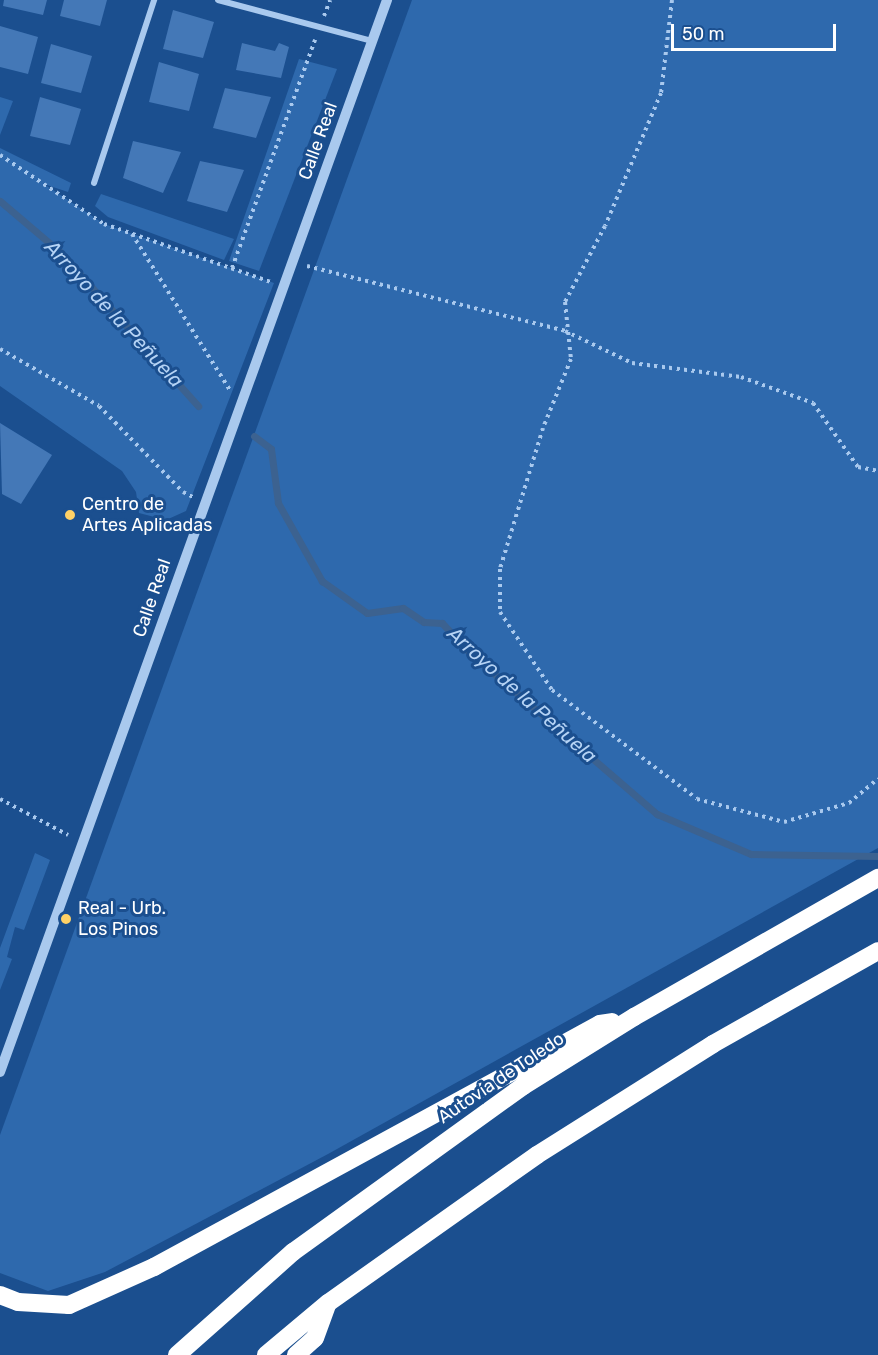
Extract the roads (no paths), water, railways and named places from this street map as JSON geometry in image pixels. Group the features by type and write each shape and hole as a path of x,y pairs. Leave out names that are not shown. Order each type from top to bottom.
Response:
{"highway":[{"name":"Autovía de Toledo","path":"177,1355 293,1252 364,1197 523,1086 634,1017 878,878"},
{"path":"266,1355 328,1303 575,1130 713,1044 878,951"},
{"path":"0,1295 18,1302 69,1305 154,1267 600,1024 634,1017"},
{"path":"296,1355 315,1338 328,1303"}],"street":[{"path":"94,183 154,0"},
{"path":"218,0 372,41"},
{"name":"Calle Real","path":"0,1072 203,503 387,0"}],"waterway":[{"name":"Arroyo de la Peñuela","path":"0,201 60,252 198,406"},
{"name":"Arroyo de la Peñuela","path":"254,436 271,449 278,503 322,581 367,613 403,608 424,622 442,623 468,651 657,814 751,854 878,856"}],"place":[{"name":"Centro de Artes Aplicadas","path":"70,515"},
{"name":"Real - Urb. Los Pinos","path":"66,919"}]}
